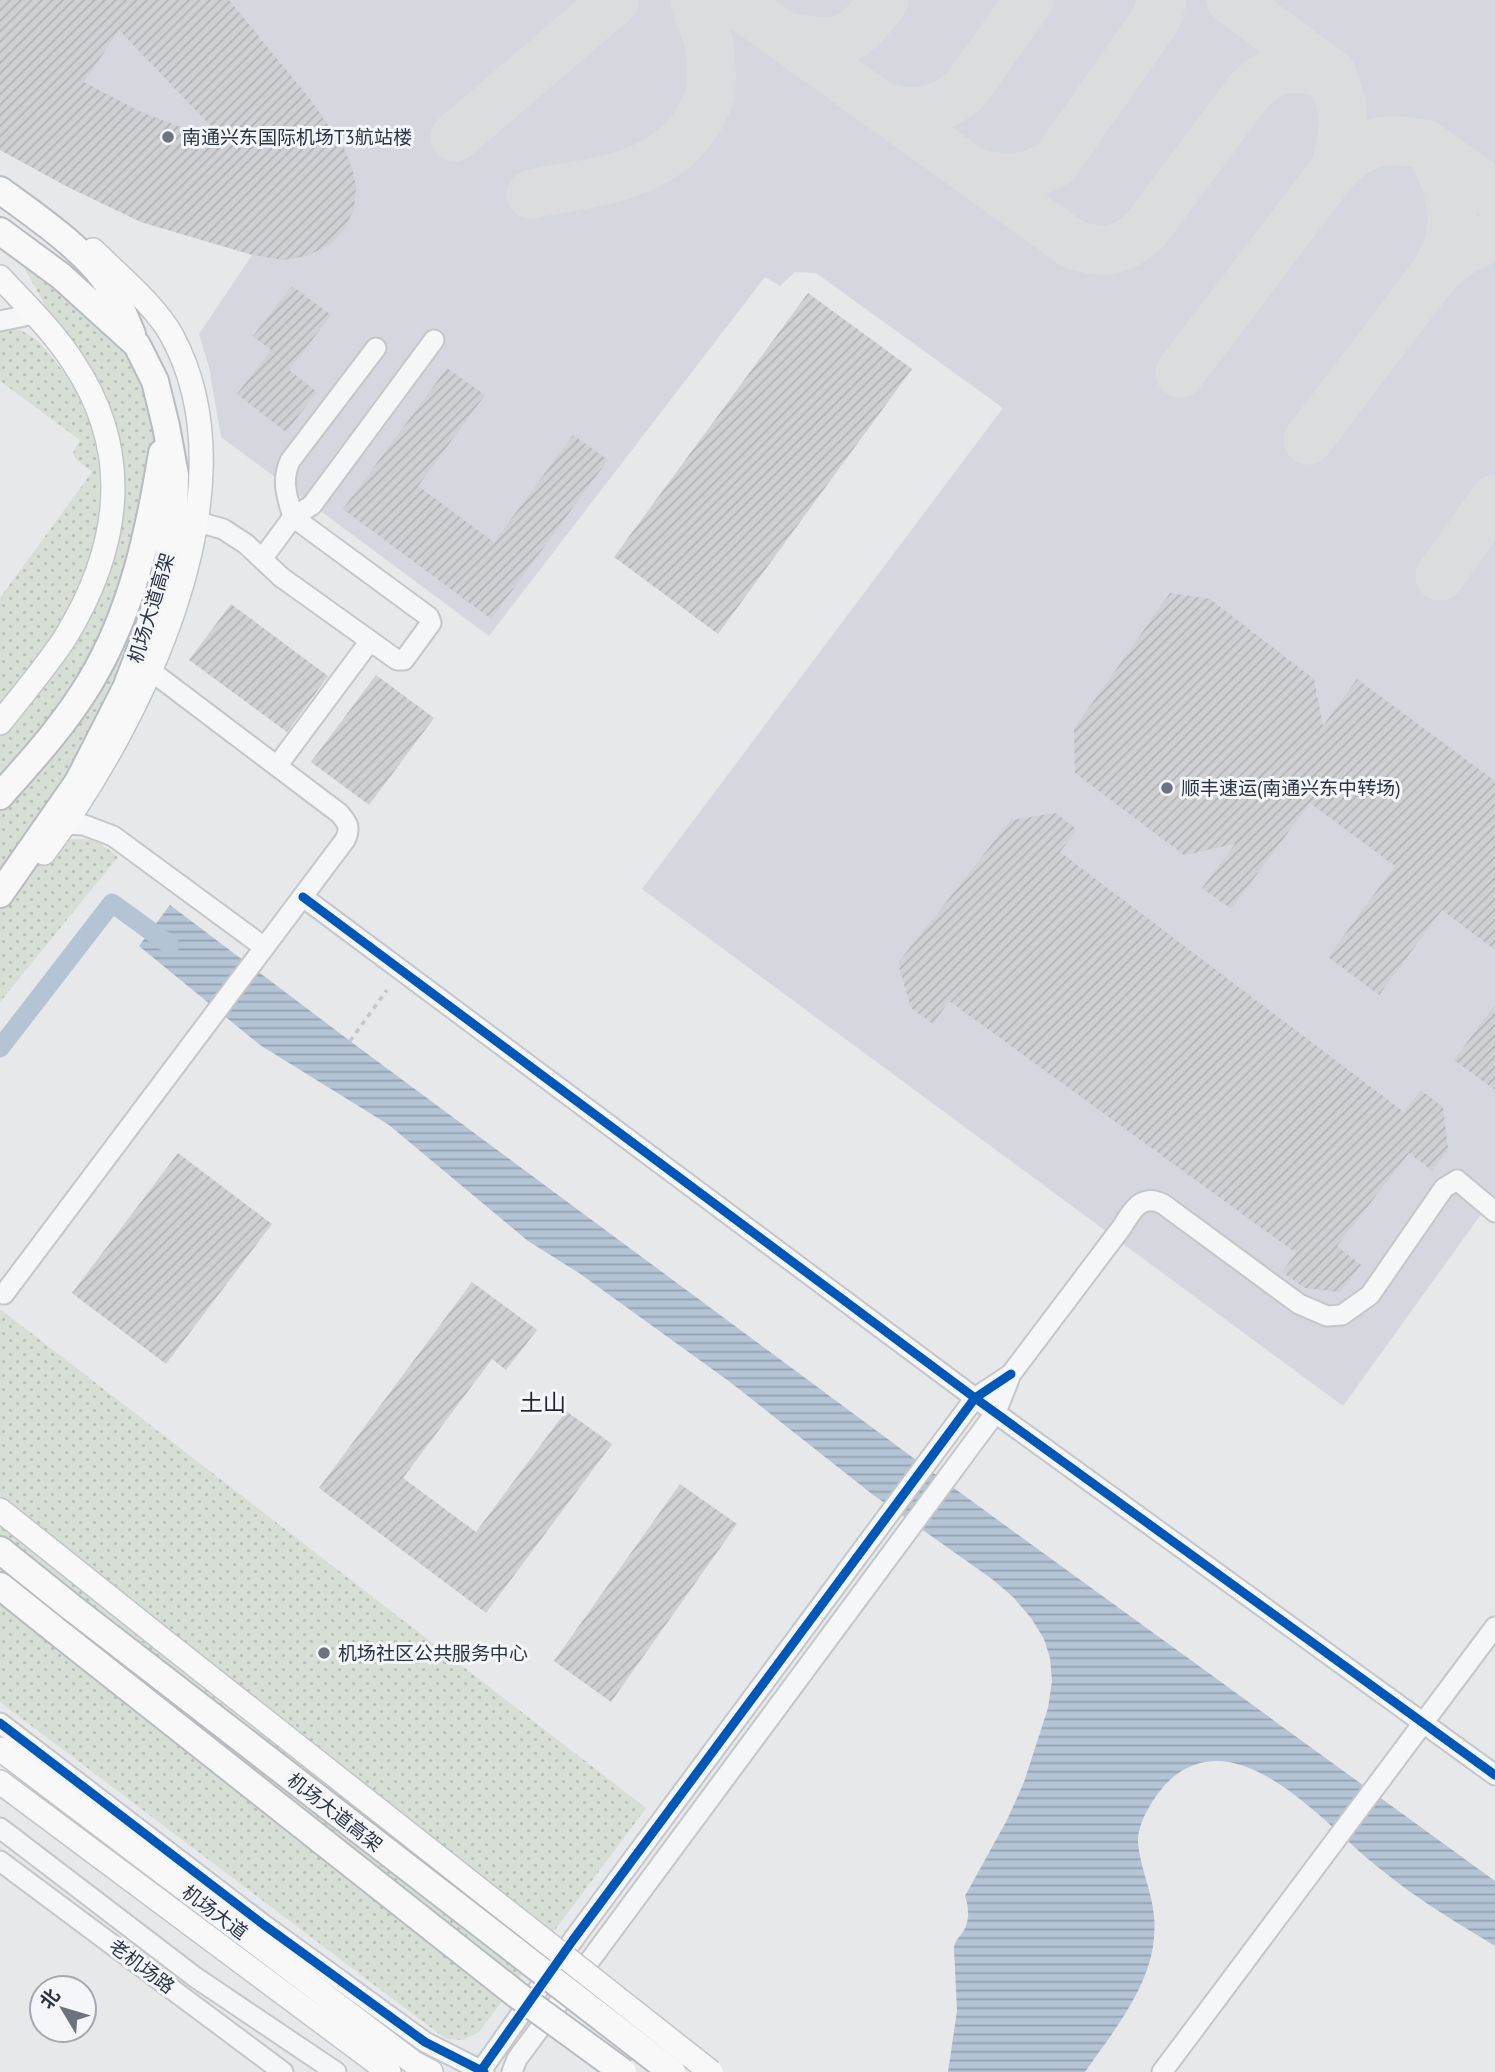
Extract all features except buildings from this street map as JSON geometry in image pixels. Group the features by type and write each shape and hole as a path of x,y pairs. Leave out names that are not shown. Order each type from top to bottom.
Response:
{"highway":[{"path":"0,190 83,255 114,292 137,345"},
{"name":"机场大道高架","path":"0,231 61,276 137,345 155,381 175,475 174,524 164,578 126,688 78,782 0,894"},
{"path":"0,796 47,744 69,714 109,646 141,561 166,425"},
{"name":"机场大道高架","path":"0,1550 460,1910 672,2072"},
{"path":"0,1586 516,1994 623,2072"}],"main road":[{"path":"0,180 83,241 136,292 172,334 194,386 202,439 201,489 195,521 174,613 151,671 106,757 65,824 0,911"},
{"path":"0,723 64,639 85,602 101,561 115,478 108,436 95,400 73,362 12,297"},
{"path":"0,1510 711,2072"},
{"name":"机场大道","path":"0,1749 414,2063 431,2072"},
{"name":"机场大道","path":"0,1782 389,2072"}],"street":[{"path":"0,321 12,297"},
{"path":"262,559 293,517 312,505 434,340"},
{"path":"195,521 223,530 246,544 281,577 397,660 404,660 431,623 429,617 293,517 284,474 290,461 376,348"},
{"path":"277,766 370,641"},
{"path":"4,1294 349,832 348,825 339,813 151,671"},
{"path":"65,824 84,825 113,835 260,953"},
{"path":"303,897 975,1398 1495,1775"},
{"path":"512,2072 517,2059 593,1954 996,1412 1011,1374 1122,1227 1133,1208 1149,1200 1163,1205 1299,1304 1327,1316 1342,1315 1370,1295 1450,1183 1457,1180 1495,1212"},
{"path":"0,1723 264,1925 425,2042 481,2072 573,1940 975,1398 1011,1374"},
{"path":"1162,2072 1495,1627"},
{"path":"0,1828 195,1977 336,2072"},
{"name":"老机场路","path":"0,1861 283,2072"}],"path":[{"path":"350,1041 387,990"}],"shaded area":[{"path":"0,0 1495,0 1495,1195 1343,1406 642,889 1003,408 816,273 795,272 780,286 765,277 489,636 221,437 209,367 199,334 252,255 141,222 0,150"},
{"path":"43,248 153,383 164,518 116,672 88,737 56,793 66,840 94,841 118,857 0,1002 0,735 67,651 94,609 110,570 122,521 123,461 117,429 106,396 84,359 53,320 25,269"},
{"path":"0,327 20,330 43,346 79,397 97,456 99,487 92,549 64,622 43,655 0,708 0,598 92,472 75,458 73,453 80,440 0,381"},
{"path":"0,1309 646,1808 479,2032 463,2040 446,2039 0,1702"}],"water":[{"path":"170,905 962,1494 1495,1881 1495,1946 1405,1888 1319,1815 1268,1777 1242,1765 1215,1761 1189,1767 1164,1786 1143,1820 1138,1843 1154,1916 1150,1959 1134,1999 1085,2072 948,2072 957,2011 954,1948 968,1919 965,1896 1007,1820 1024,1782 1048,1708 1052,1681 1050,1658 1044,1639 1031,1618 1013,1597 992,1579 872,1494 730,1382 579,1273 528,1241 389,1125 260,1045 139,946"}],"waterway":[{"path":"0,1048 112,903 170,945"}],"taxiway":[{"path":"455,137 615,0"},
{"path":"531,194 623,175 664,156 682,141 704,110 711,88 709,44 695,0"},
{"path":"733,0 1074,245 1096,250 1120,247 1146,229 1248,92 1258,83 1277,71 1286,69 1306,69 1331,74 1340,100 1343,122 1334,170 1180,373"},
{"path":"785,37 819,42 843,40 862,27 884,0"},
{"path":"881,106 916,112 936,107 956,97 966,89 1029,0"},
{"path":"971,171 994,177 1014,178 1034,173 1055,163 1156,19 1162,0"},
{"path":"1231,0 1332,74"},
{"path":"1308,440 1436,272 1451,233 1449,194 1440,168 1427,145 1399,141 1376,142 1356,152 1334,170"},
{"path":"1427,145 1495,195"},
{"path":"1436,272 1463,251 1495,237"},
{"path":"1440,576 1495,499"}],"cycle path":[{"path":"303,897 975,1398 1495,1775"},
{"path":"480,2072 573,1940 975,1398 1011,1374"},
{"path":"0,1723 264,1925 425,2042 484,2072"}],"place":[{"name":"南通兴东国际机场T3航站楼","path":"168,137"},
{"name":"顺丰速运(南通兴东中转场)","path":"1167,788"},
{"name":"机场社区公共服务中心","path":"324,1653"}],"district":[{"name":"土山","path":"543,1403"}]}
